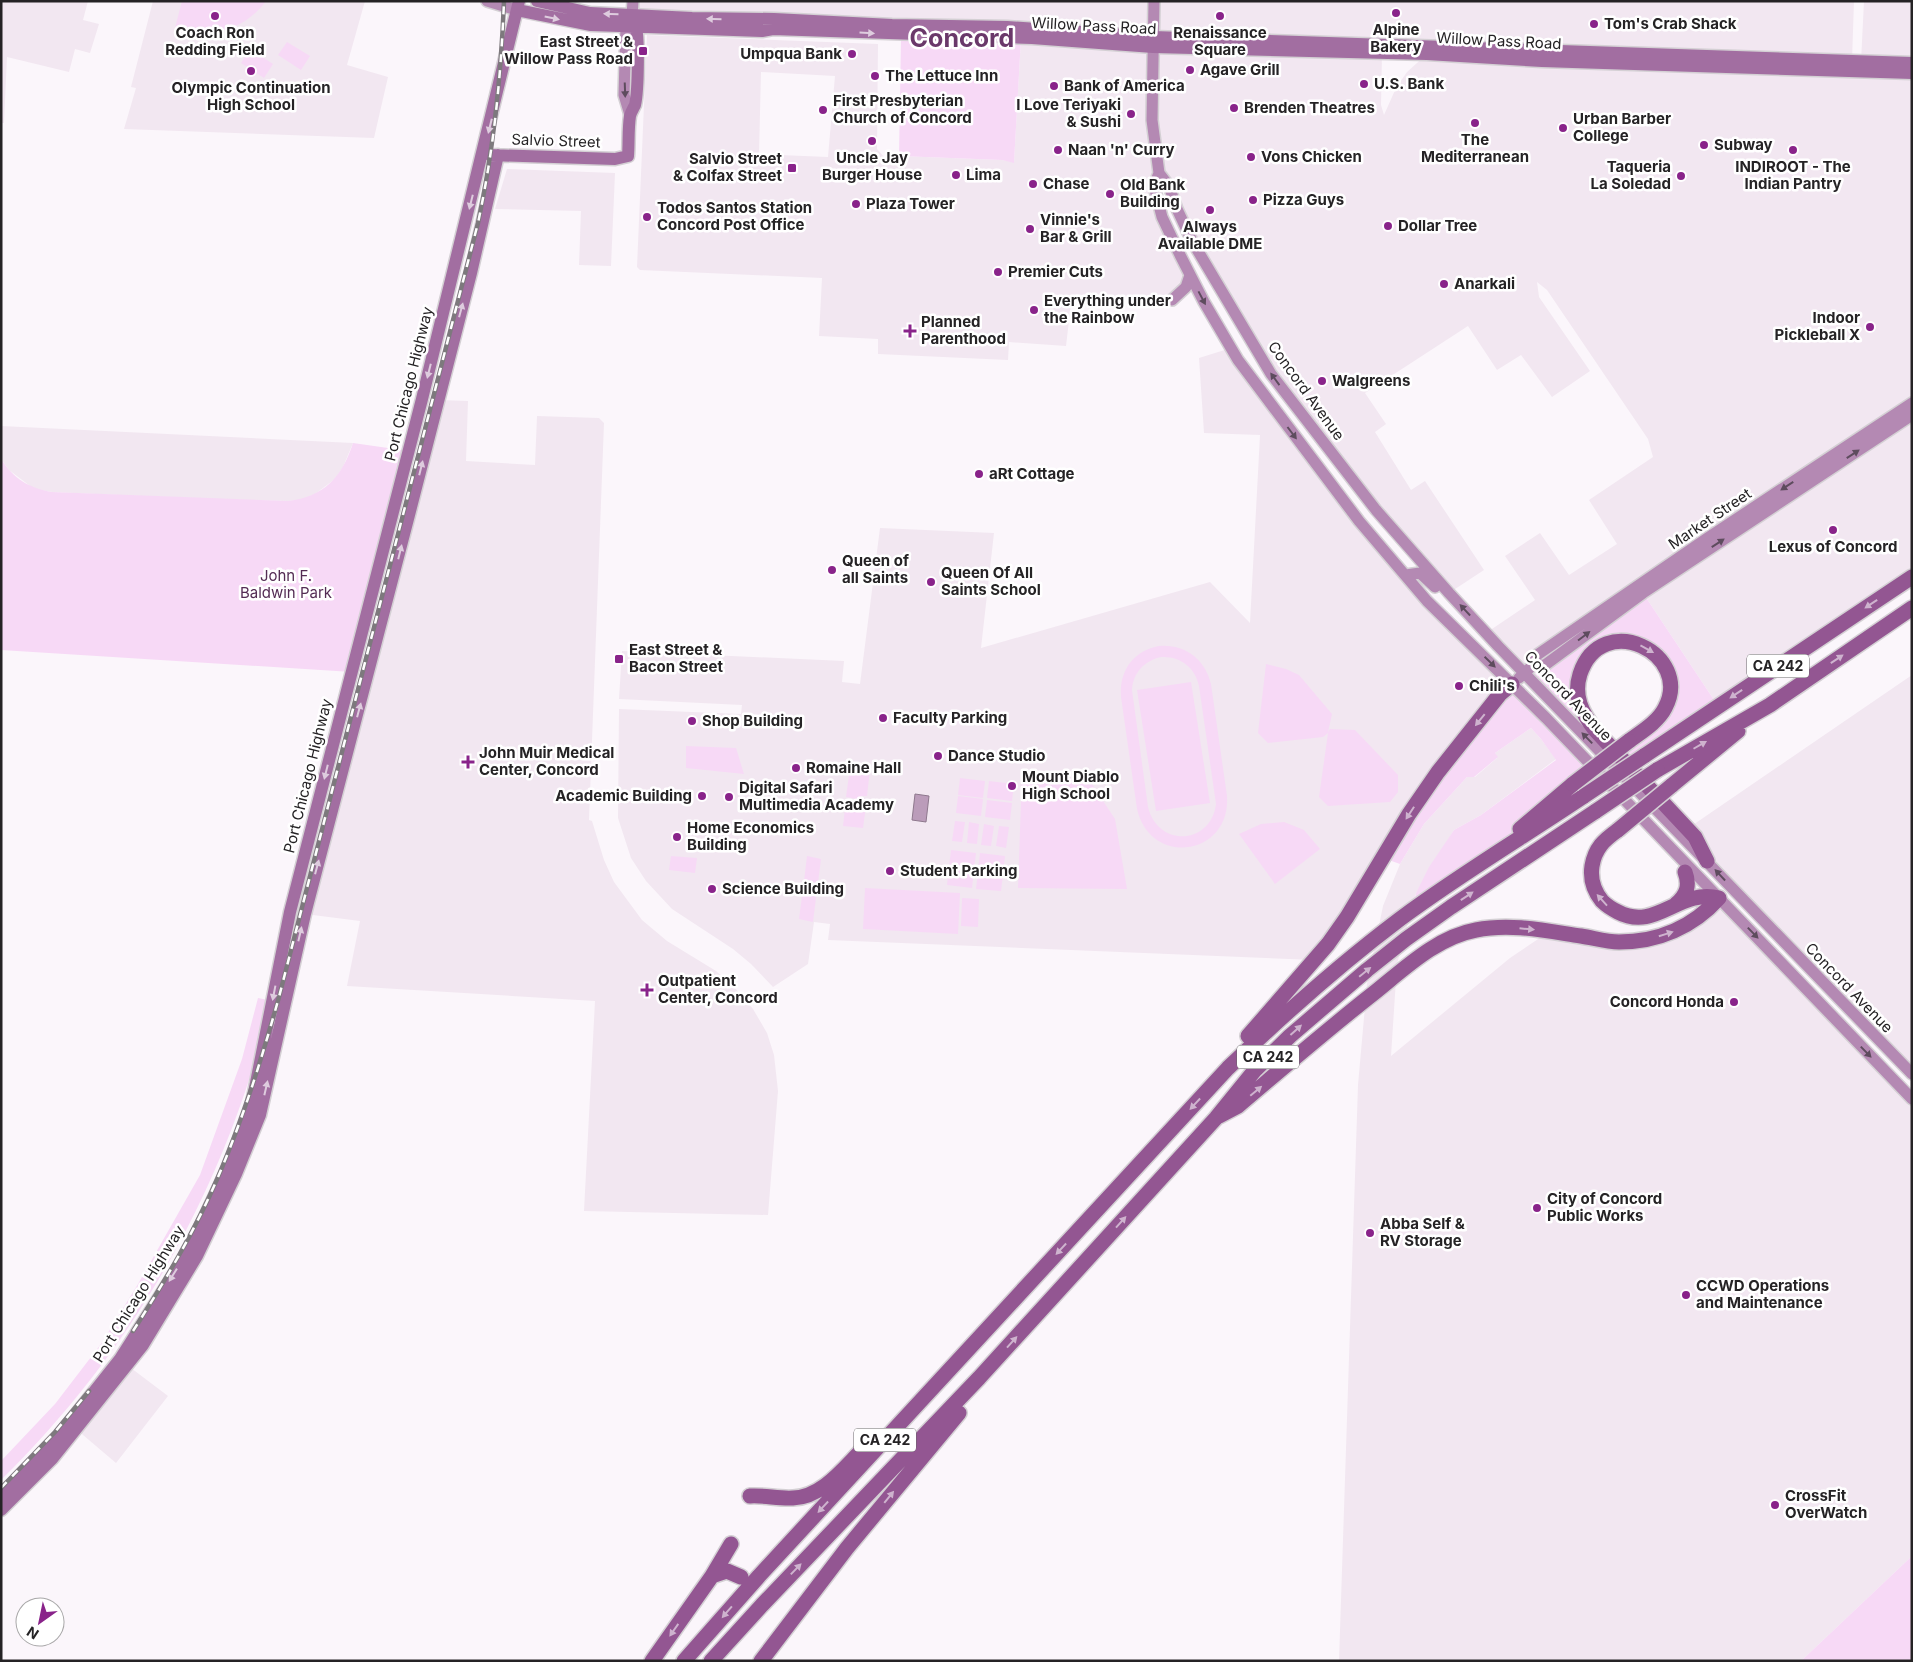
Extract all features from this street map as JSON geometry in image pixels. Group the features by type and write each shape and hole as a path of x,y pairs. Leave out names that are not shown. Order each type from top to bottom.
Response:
{"highway":[{"name":"CA 242","path":"684,1661 759,1576 1228,1068 1290,1009 1330,974 1423,903 1912,577"},
{"name":"CA 242","path":"711,1661 979,1378 1216,1118 1255,1070 1327,1003 1427,924 1658,770 1770,705 1912,608"},
{"path":"1471,871 1478,856 1520,828 1573,784 1629,741 1656,720 1665,708 1670,681 1663,662 1653,651 1636,643 1621,641 1604,645 1591,654 1582,668 1576,684 1579,703 1584,715 1595,730 1695,838 1707,861"},
{"path":"1228,1068 1235,1049 1270,1012 1328,944 1409,814 1438,772 1500,694 1512,684"},
{"path":"1216,1118 1238,1106 1333,1025 1430,950 1451,938 1474,930 1501,926 1550,931 1619,942 1650,939 1673,932 1693,922 1708,911 1719,898 1708,895 1695,896 1645,918 1622,914 1606,906 1596,894 1592,882 1591,868 1595,853 1603,840 1618,830 1770,705"},
{"path":"1672,906 1683,898 1687,889 1688,880 1685,872"},
{"path":"750,1496 795,1498 820,1490 833,1480 927,1380 996,1311 1010,1304"},
{"path":"762,1661 847,1548 927,1450 978,1392 979,1378"},
{"path":"652,1661 712,1576 731,1544"},
{"path":"712,1576 727,1571 741,1577"}],"main road":[{"name":"Willow Pass Road","path":"487,1 518,6 591,25 692,18 1007,27 1153,42 1548,61 1912,73"},
{"name":"Willow Pass Road","path":"537,1 632,22"},
{"path":"632,22 633,1"},
{"path":"1154,1 1152,120 1159,173"},
{"name":"Port Chicago Highway","path":"1,1498 55,1440 120,1359 189,1251 227,1170 250,1113 290,912 365,624 483,155 518,6"},
{"name":"Salvio Street","path":"483,155 615,159 628,156 630,115 635,105 632,22"},
{"name":"Willow Pass Road","path":"1153,42 1912,63"},
{"name":"Port Chicago Highway","path":"1,1510 52,1459 143,1345 197,1256 236,1174 260,1116 305,914 471,273 498,155"},
{"name":"Concord Avenue","path":"1159,173 1154,186 1162,217 1190,275 1238,360 1359,522 1427,601 1546,718 1912,1099"},
{"name":"Concord Avenue","path":"1159,173 1169,186 1177,210 1192,241 1270,374 1358,487 1449,593 1528,669 1733,889 1912,1074"},
{"path":"1172,300 1186,287 1190,275"},
{"name":"Market Street","path":"1512,684 1528,669 1537,655 1618,598 1912,403"},
{"name":"Market Street","path":"1528,669 1545,665 1643,593 1912,415"},
{"path":"1311,460 1315,452 1324,451 1343,478 1358,487"},
{"path":"1406,575 1420,573 1440,592 1445,595 1449,593"},
{"path":"365,624 380,630"},
{"name":"Concord Avenue","path":"1546,718 1552,731 1567,750 1685,872 1709,886"},
{"path":"1719,898 1733,889"},
{"path":"1774,955 1787,958 1807,978 1812,980 1817,977"},
{"path":"1839,1024 1850,1023 1854,1025 1882,1053 1896,1059"}],"shaded area":[{"path":"1,1 88,1 83,20 99,24 90,53 75,49 69,72 7,57 4,123 1,123"},
{"name":"Olympic Continuation High School","path":"153,1 365,1 347,65 388,77 374,138 124,129 136,88 131,87"},
{"path":"633,1 1854,1 1852,61 632,15"},
{"path":"1864,1 1912,1 1912,63 1861,62"},
{"path":"647,35 878,44 877,149 885,158 899,156 1014,162 1021,38 1382,53 1381,105 1384,115 1396,88 1407,72 1427,54 1912,73 1912,403 1520,668 1486,633 1535,600 1505,556 1540,533 1569,575 1617,544 1589,500 1653,457 1648,439 1547,290 1537,282 1539,297 1590,371 1552,397 1521,355 1497,370 1468,326 1365,393 1386,424 1375,432 1411,490 1425,481 1484,570 1449,593 1271,374 1159,174 1154,186 1190,275 1172,300 1072,295 1066,346 1009,342 1008,360 878,354 878,339 819,336 822,278 640,270 637,267","holes":["761,72 835,76 828,157 759,154"]},
{"path":"507,169 615,173 611,266 579,265 581,211 495,209"},
{"name":"Mount Diablo High School","path":"1231,348 1359,521 1512,684 1315,960 828,940 830,924 814,922 808,964 773,987 751,964 733,949 672,909 646,881 631,858 618,818 619,709 741,714 742,705 619,699 622,651 844,661 842,682 860,684 880,528 994,533 981,648 1210,582 1250,623 1260,435 1204,433 1199,358"},
{"name":"John Muir Medical Center, Concord","path":"438,400 468,401 466,461 535,465 537,416 599,418 604,423 589,820 592,821 604,860 614,882 642,920 667,941 716,971 735,988 753,1009 767,1033 774,1055 778,1091 768,1215 584,1211 595,1001 347,986 360,921 305,914"},
{"path":"1912,415 1912,577 1718,706 1643,593"},
{"path":"1,426 353,443 343,467 335,479 315,494 301,500 207,499 52,492 34,489 9,470 1,459"},
{"path":"1912,675 1912,1074 1733,889 1687,829"},
{"path":"1531,728 1556,759 1481,815 1454,830 1416,893 1397,964 1391,1056 1510,958 1550,931 1650,939 1719,898 1912,1099 1912,1556 1801,1661 1339,1661 1358,1085 1367,984 1383,906 1400,864 1424,824 1467,777 1475,777 1497,758 1495,753"},
{"path":"915,794 929,796 926,822 912,820"},
{"path":"127,1365 168,1396 116,1463 76,1429"}],"green space":[{"name":"Coach Ron Redding Field","path":"182,1 266,1 257,12 236,26 201,32 175,28"},
{"path":"1021,38 1014,163 1002,160 899,156 901,39"},
{"path":"287,42 310,56 301,70 278,55"},
{"path":"250,49 273,64 264,78 241,63"},
{"name":"John F. Baldwin Park","path":"353,443 409,451 352,672 1,650 1,459 11,472 23,482 52,492 288,501 312,495 330,483 343,466"},
{"path":"1643,593 1718,706 1629,766 1607,759 1529,678","holes":["1636,643 1670,681 1655,720 1615,751 1579,703 1591,654"]},
{"path":"1168,646 1192,655 1204,667 1211,684 1227,796 1225,816 1217,832 1204,842 1189,847 1173,847 1158,840 1145,828 1137,809 1121,688 1125,671 1135,657 1150,649","holes":["1168,657 1186,664 1197,679 1216,804 1212,818 1205,828 1195,834 1184,836 1173,835 1162,830 1154,820 1148,807 1132,690 1140,669 1149,661"]},
{"path":"1266,664 1286,669 1299,675 1332,714 1328,732 1330,729 1355,730 1398,775 1398,792 1390,802 1328,806 1319,797 1328,733 1323,737 1268,743 1258,733"},
{"path":"1191,682 1210,803 1156,811 1137,690"},
{"path":"1512,684 1588,773 1520,828 1478,856 1413,911 1416,893 1429,867 1454,830 1481,815 1556,760 1531,728 1495,753 1498,757 1474,777 1467,777 1424,824 1400,864 1383,858"},
{"path":"686,746 736,748 744,774 686,768"},
{"path":"850,768 870,769 867,796 857,799 846,797"},
{"path":"1022,772 1090,781 1115,819 1127,889 1018,888"},
{"path":"960,778 985,781 983,798 958,795"},
{"path":"989,781 1014,784 1012,801 987,798"},
{"path":"958,796 983,799 981,816 956,813"},
{"path":"846,800 856,802 861,807 866,806 863,828 843,826"},
{"path":"987,800 1012,803 1010,820 985,817"},
{"path":"955,821 965,822 962,842 952,841"},
{"path":"969,822 979,824 977,844 967,843"},
{"path":"1284,822 1304,830 1320,849 1275,884 1239,834 1261,824"},
{"path":"984,824 994,826 991,846 981,845"},
{"path":"999,826 1009,827 1006,848 996,846"},
{"path":"951,850 976,853 974,870 949,867"},
{"path":"980,853 1005,856 1003,873 978,870"},
{"path":"671,856 697,858 695,873 669,870"},
{"path":"807,856 821,859 818,883 804,881"},
{"path":"949,868 974,871 972,888 947,885"},
{"path":"978,872 1003,875 1001,891 976,889"},
{"path":"803,888 817,890 813,922 799,919"},
{"path":"865,888 960,893 958,934 863,929"},
{"path":"962,898 979,899 978,927 961,926"},
{"path":"258,998 273,1001 239,1109 219,1161 196,1211 170,1260 110,1354 40,1440 1,1480 1,1461 55,1404 101,1344 138,1284 200,1175 242,1059"},
{"path":"1912,1556 1912,1661 1801,1661"}],"railway":[{"path":"133,1331 179,1256 200,1217 218,1177 252,1088 279,997 478,223 496,113 504,1"},
{"path":"1,1488 55,1432 89,1391"}],"place":[{"name":"Alpine Bakery","path":"1396,13"},
{"name":"Coach Ron Redding Field","path":"215,16"},
{"name":"Renaissance Square","path":"1220,16"},
{"name":"Tom's Crab Shack","path":"1594,24"},
{"name":"East Street & Willow Pass Road","path":"643,51"},
{"name":"Umpqua Bank","path":"852,54"},
{"name":"Agave Grill","path":"1190,70"},
{"name":"Olympic Continuation High School","path":"251,71"},
{"name":"The Lettuce Inn","path":"875,76"},
{"name":"U.S. Bank","path":"1364,84"},
{"name":"Bank of America","path":"1054,86"},
{"name":"Brenden Theatres","path":"1234,108"},
{"name":"First Presbyterian Church of Concord","path":"823,110"},
{"name":"I Love Teriyaki & Sushi","path":"1131,114"},
{"name":"The Mediterranean","path":"1475,123"},
{"name":"Urban Barber College","path":"1563,128"},
{"name":"Uncle Jay Burger House","path":"872,141"},
{"name":"Subway","path":"1704,145"},
{"name":"Naan 'n' Curry","path":"1058,150"},
{"name":"INDIROOT - The Indian Pantry","path":"1793,150"},
{"name":"Vons Chicken","path":"1251,157"},
{"name":"Salvio Street & Colfax Street","path":"792,168"},
{"name":"Lima","path":"956,175"},
{"name":"Taqueria La Soledad","path":"1681,176"},
{"name":"Chase","path":"1033,184"},
{"name":"Old Bank Building","path":"1110,194"},
{"name":"Pizza Guys","path":"1253,200"},
{"name":"Plaza Tower","path":"856,204"},
{"name":"Always Available DME","path":"1210,210"},
{"name":"Todos Santos Station Concord Post Office","path":"647,217"},
{"name":"Dollar Tree","path":"1388,226"},
{"name":"Vinnie's Bar & Grill","path":"1030,229"},
{"name":"Premier Cuts","path":"998,272"},
{"name":"Anarkali","path":"1444,284"},
{"name":"Everything under the Rainbow","path":"1034,310"},
{"name":"Indoor Pickleball X","path":"1870,327"},
{"name":"Planned Parenthood","path":"910,331"},
{"name":"Walgreens","path":"1322,381"},
{"name":"aRt Cottage","path":"979,474"},
{"name":"Lexus of Concord","path":"1833,530"},
{"name":"Queen of all Saints","path":"832,570"},
{"name":"Queen Of All Saints School","path":"931,582"},
{"name":"East Street & Bacon Street","path":"619,659"},
{"name":"Chili's","path":"1459,686"},
{"name":"Faculty Parking","path":"883,718"},
{"name":"Shop Building","path":"692,721"},
{"name":"Dance Studio","path":"938,756"},
{"name":"John Muir Medical Center, Concord","path":"468,762"},
{"name":"Romaine Hall","path":"796,768"},
{"name":"Mount Diablo High School","path":"1012,786"},
{"name":"Academic Building","path":"702,796"},
{"name":"Digital Safari Multimedia Academy","path":"729,797"},
{"name":"Home Economics Building","path":"677,837"},
{"name":"Student Parking","path":"890,871"},
{"name":"Science Building","path":"712,889"},
{"name":"Outpatient Center, Concord","path":"647,990"},
{"name":"Concord Honda","path":"1734,1002"},
{"name":"City of Concord Public Works","path":"1537,1208"},
{"name":"Abba Self & RV Storage","path":"1370,1233"},
{"name":"CCWD Operations and Maintenance","path":"1686,1295"},
{"name":"CrossFit OverWatch","path":"1775,1505"}],"district":[{"name":"Concord","path":"962,38"}]}
